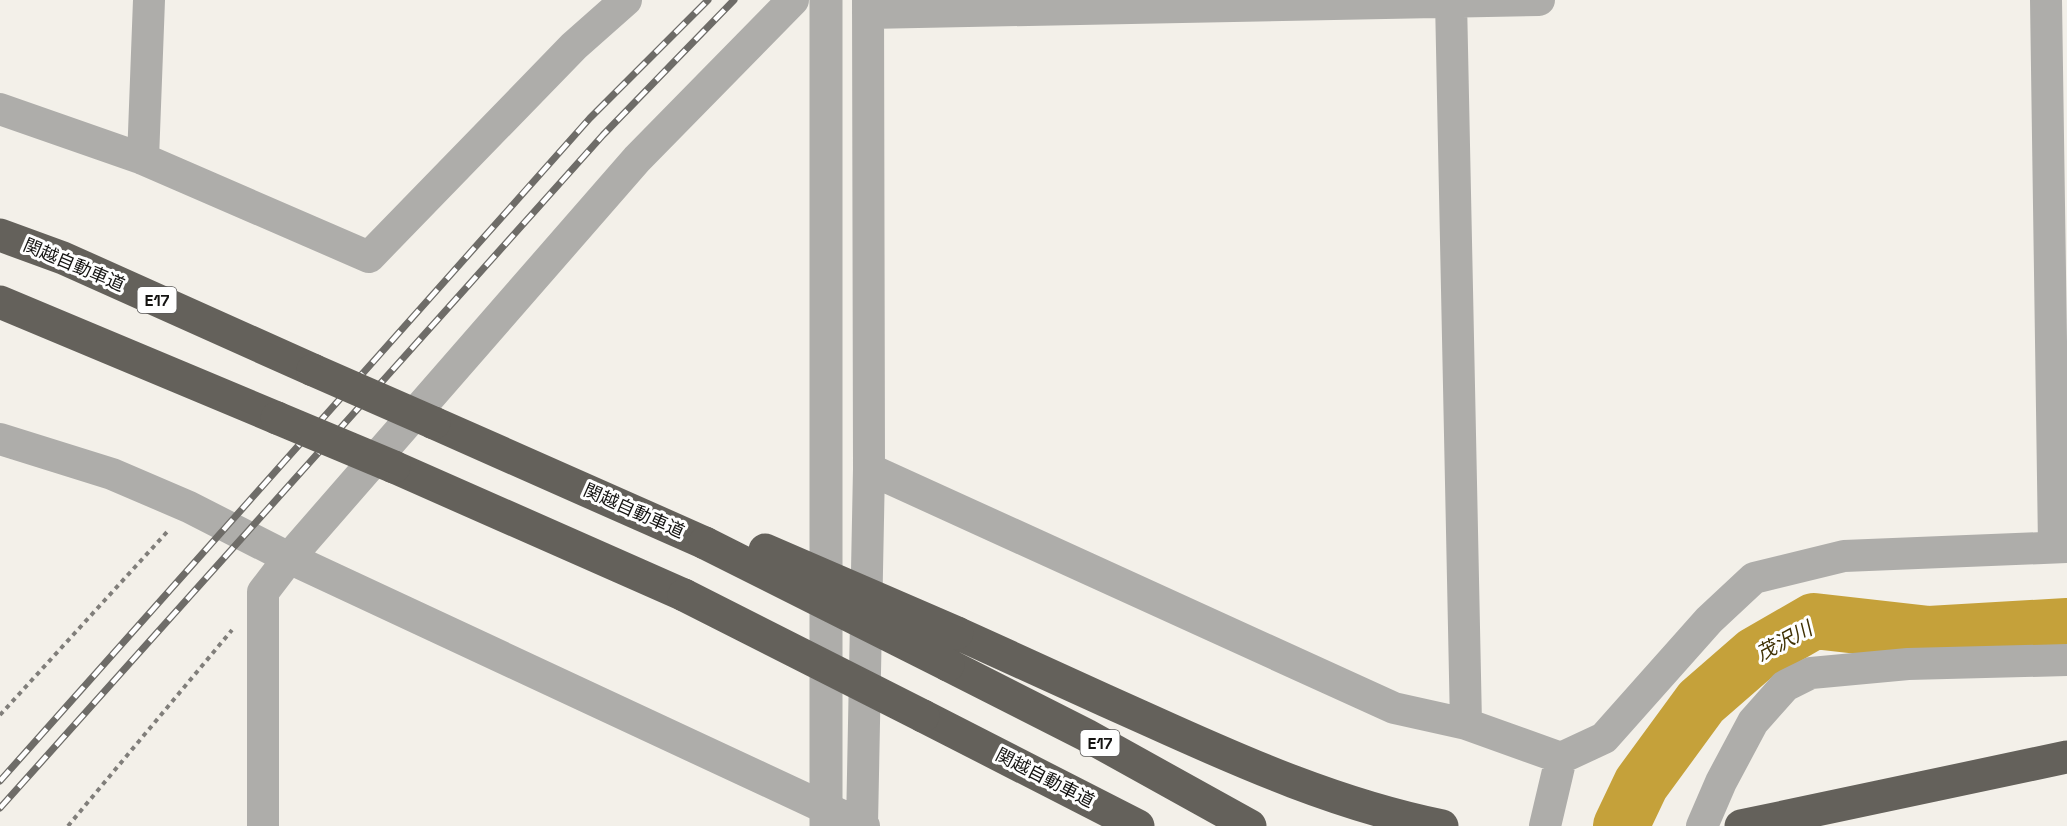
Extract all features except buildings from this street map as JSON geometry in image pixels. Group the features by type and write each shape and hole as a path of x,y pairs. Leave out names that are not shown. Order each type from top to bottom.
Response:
{"highway":[{"name":"関越自動車道","path":"0,235 63,258 434,423 709,536 948,665 1086,735 1250,826"},
{"name":"関越自動車道","path":"0,302 394,467 684,595 1138,826"},
{"path":"709,536 957,633 1208,747 1315,792 1393,816 1442,826"},
{"path":"1754,824 1987,772 2067,757"}],"street":[{"path":"143,159 149,0"},
{"path":"0,109 143,159 369,257 574,46 626,0"},
{"path":"263,826 263,592 289,558 637,159 793,0"},
{"path":"826,0 826,816"},
{"path":"0,439 112,474 189,507 289,558 826,816 863,826 869,469 868,6 1539,0"},
{"path":"869,469 1394,708 1466,724 1562,758 1604,738 1709,620 1754,578 1844,556 2061,546 2046,0"},
{"path":"1451,1 1466,724"},
{"path":"1702,826 1721,782 1753,722 1785,686 1810,673 1908,664 2067,660"},
{"path":"1545,826 1562,758"}],"path":[{"path":"0,715 189,507"},
{"path":"68,826 263,592"}],"waterway":[{"name":"茂沢川","path":"1621,826 1641,784 1701,702 1755,655 1814,621 1929,634 2067,626"}],"railway":[{"path":"0,781 590,118 708,0"},
{"path":"0,808 603,135 734,0"}]}
